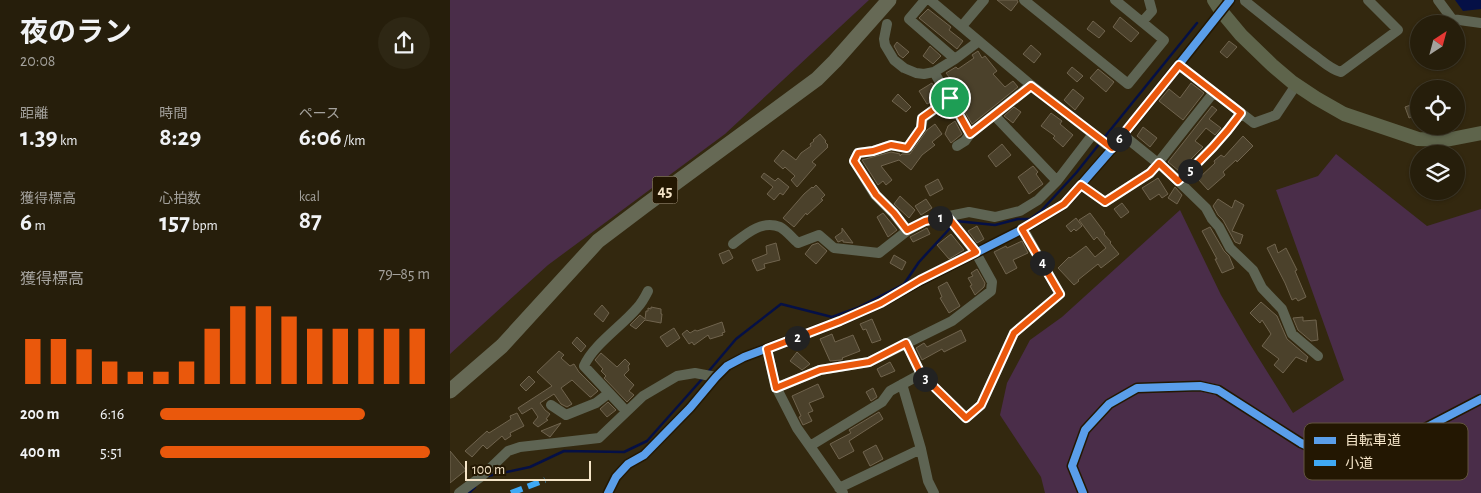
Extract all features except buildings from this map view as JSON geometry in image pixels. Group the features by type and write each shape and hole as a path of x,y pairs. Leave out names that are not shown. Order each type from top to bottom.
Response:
{"highway":[{"name":"45","path":"450,391 502,346 598,241 817,79 889,0"}],"main road":[{"path":"1218,6 1241,35 1272,65 1296,85 1344,114 1418,139 1446,140 1481,133"}],"street":[{"path":"925,0 909,19 955,60"},
{"path":"930,0 1031,86 1102,141"},
{"path":"962,26 984,0"},
{"path":"1024,0 1128,84 1164,40 1115,0"},
{"path":"1142,22 1152,11 1149,0"},
{"path":"734,244 748,232 765,225 781,228 798,244 819,235 834,248 879,252 907,230 925,221 951,221 969,212 995,217 1020,211 1038,200 1102,141 1123,135 1179,65 1218,6 1230,0"},
{"path":"1246,0 1245,2 1306,49 1341,72 1398,30 1368,0"},
{"path":"1438,0 1452,19 1481,23"},
{"path":"887,24 884,39 885,45 894,60 904,68 916,73 934,72 955,60 978,41"},
{"path":"1179,65 1254,122 1276,115 1296,85"},
{"path":"934,72 970,134"},
{"path":"957,146 1031,86"},
{"path":"1081,185 1105,202 1150,173 1214,92"},
{"path":"907,230 894,213 876,195 854,161 858,153 873,151 891,145 907,148 921,128 922,118 950,98"},
{"path":"1178,181 1196,166 1241,113"},
{"path":"994,115 1057,181"},
{"path":"1123,135 1159,163 1206,208 1230,248 1253,270 1262,288 1282,309 1292,334 1318,356"},
{"path":"608,493 616,477 628,464 644,455 690,408 714,376 727,366 744,357 840,321 881,303 920,280 1022,229 1064,204 1081,185 1102,141"},
{"path":"776,388 820,370 869,362 952,321 991,291 992,282 976,252 951,221"},
{"path":"906,343 921,374 966,418 981,405 1014,333 1060,294 1022,229"},
{"path":"626,411 584,366 597,348 638,307 648,291"},
{"path":"767,349 776,388 797,428 841,491 921,449"},
{"path":"459,493 482,476 508,451 520,447 599,438 643,396 677,376 696,372 714,376"},
{"path":"810,446 882,402 890,391 921,374"},
{"path":"902,384 928,480 934,493"},
{"path":"1083,493 1072,466 1085,430 1109,404 1137,388 1200,386 1218,390 1304,444"},
{"path":"551,405 566,416 596,403 609,393"}],"shaded area":[{"path":"450,0 869,0 725,134 548,265 450,354"},
{"path":"1455,0 1481,0 1481,9 1463,11"},
{"path":"1336,154 1427,226 1481,209 1481,493 1045,493 1041,477 1000,415 1007,383 1030,340 1062,317 1180,210 1221,295 1293,413 1344,380 1276,190 1318,176"}],"waterway":[{"path":"1103,139 1197,23"},
{"path":"955,222 995,225 1018,219 1030,219 1041,211 1076,173 1100,143"},
{"path":"708,372 736,339 781,304 832,317 857,308 904,284 919,262 952,226"},
{"path":"488,476 530,467 564,451 624,452 647,441 703,378"},
{"path":"469,493 475,487"}],"tunnel":[{"path":"1435,423 1481,399"}],"marked path":[{"path":"511,493 545,480"}],"cycle path":[{"path":"608,493 616,477 628,464 644,455 690,408 727,366 744,357 840,321 881,303 1023,229 1064,204 1112,149 1230,0"},
{"path":"1083,493 1072,466 1085,430 1109,404 1137,388 1200,386 1218,390 1304,444"},
{"path":"1435,423 1481,399"}],"route":[{"path":"1179,65 1241,113 1196,166 1178,181 1159,163 1150,173 1105,202 1081,185 1064,204 1022,229 1060,294 1014,333 981,405 966,418 921,374 906,343 869,362 820,370 776,388 767,349 881,303 920,280 976,252 947,216 925,221 907,230 894,213 876,195 854,161 858,153 873,151 891,145 907,148 921,128 922,118 950,98 970,134 1031,86 1112,148 1179,65"}]}
